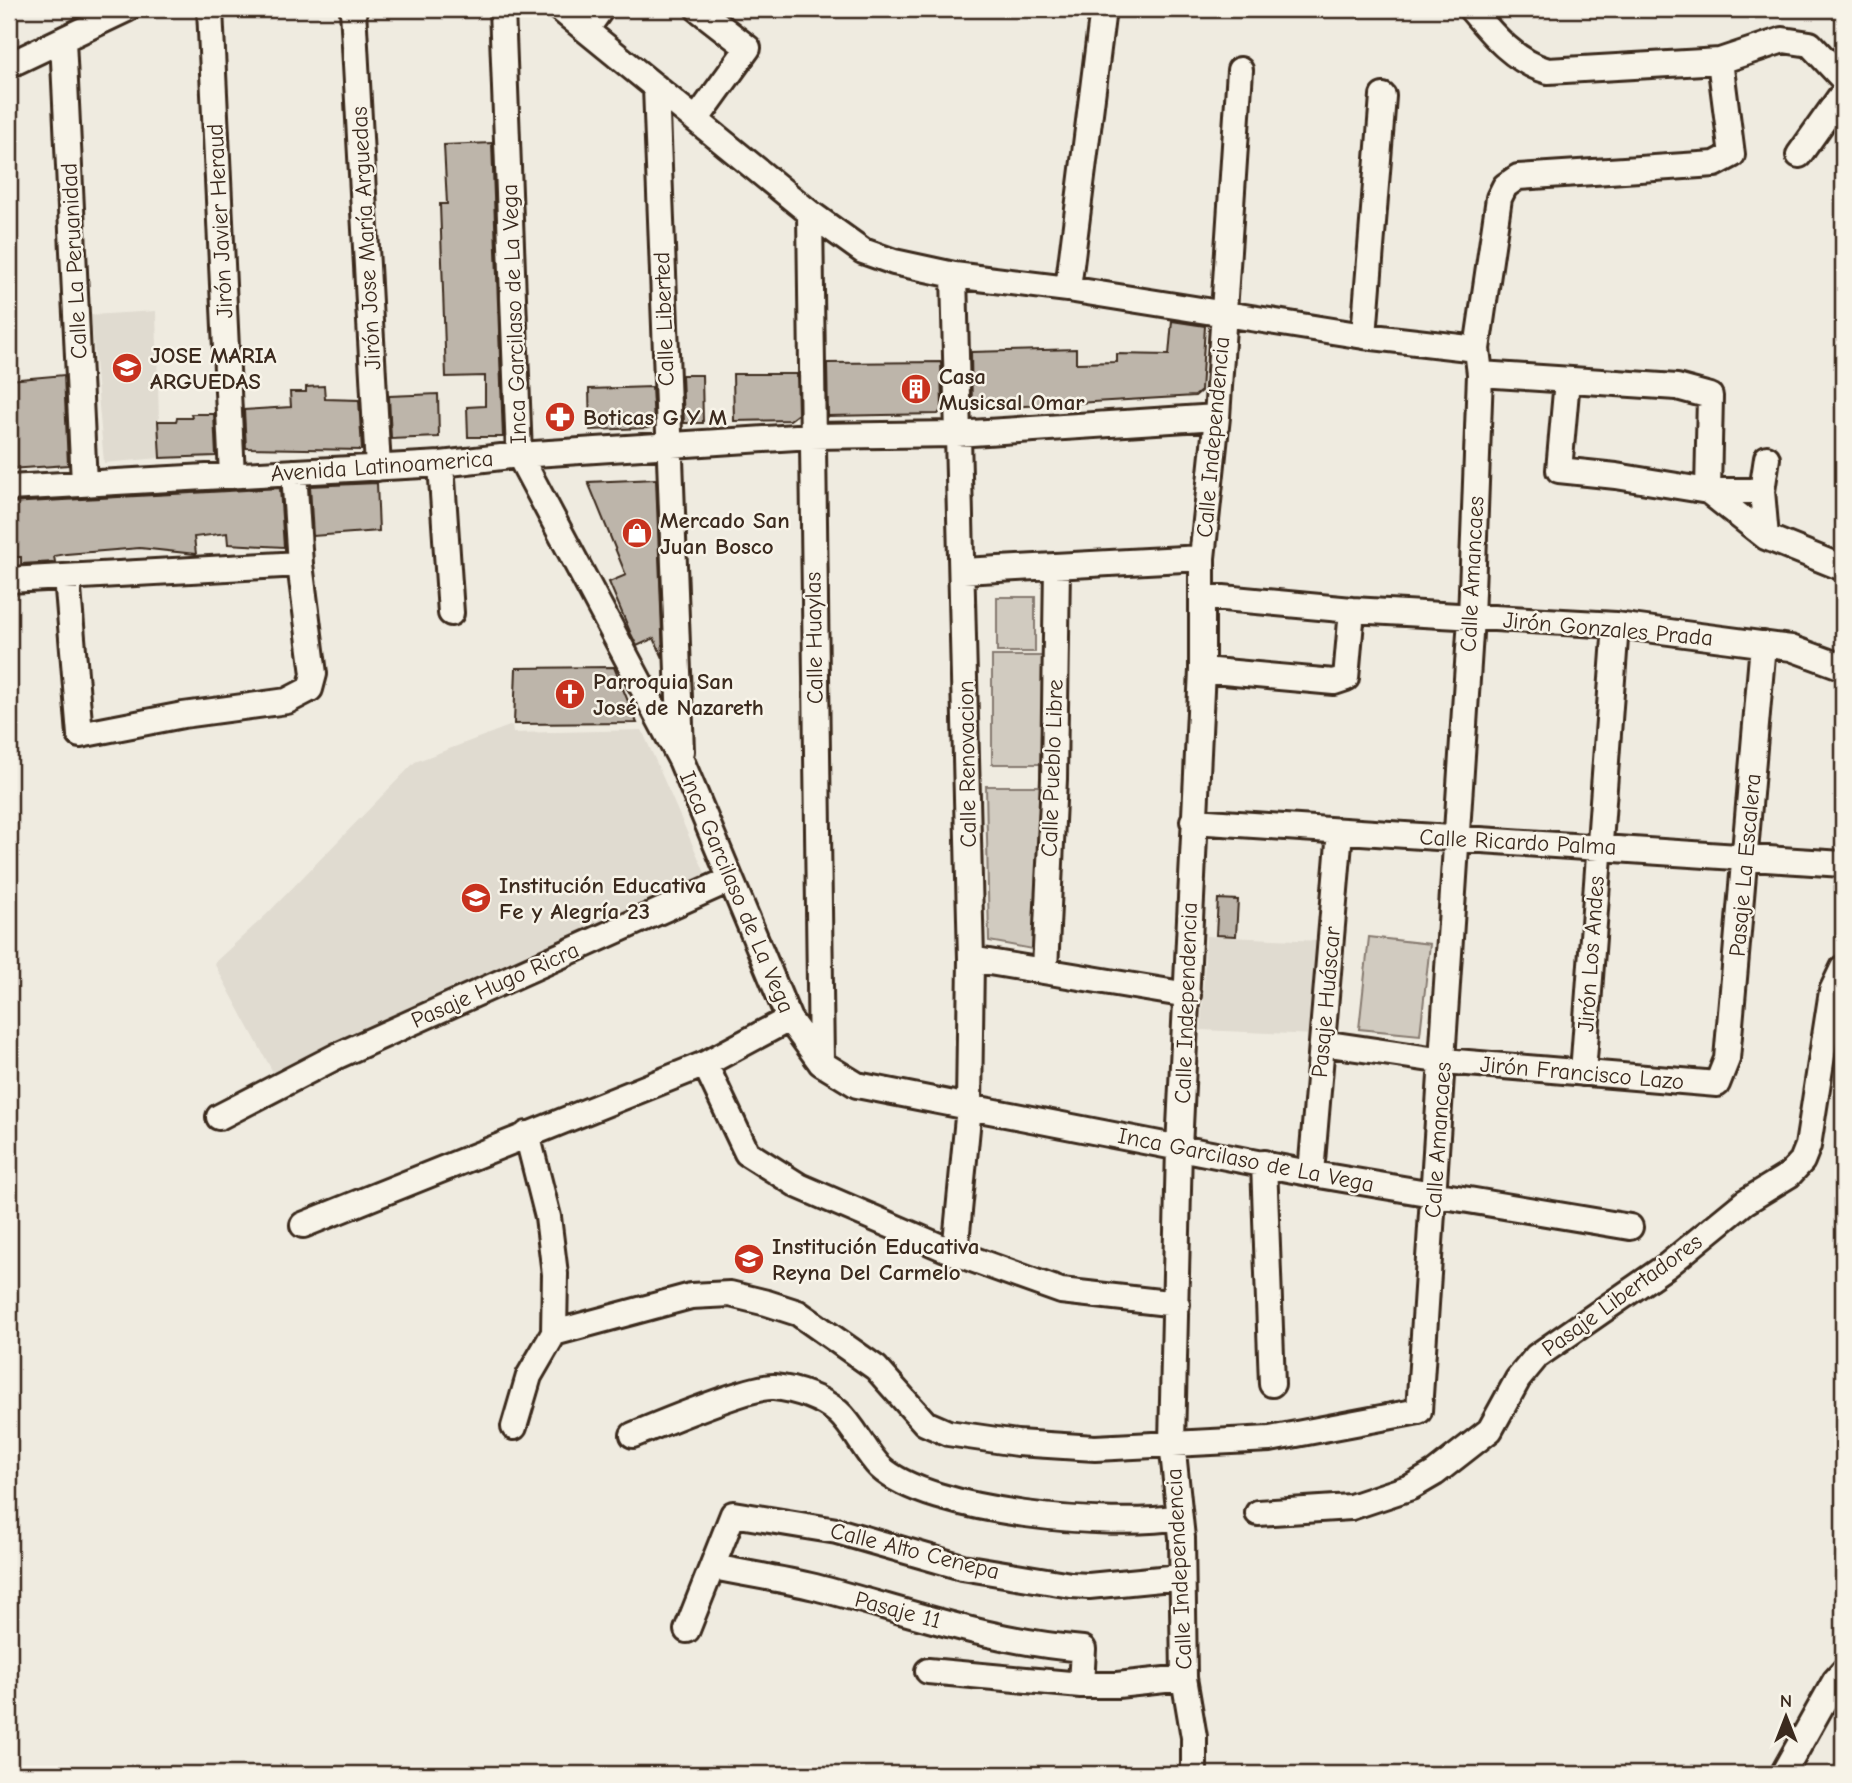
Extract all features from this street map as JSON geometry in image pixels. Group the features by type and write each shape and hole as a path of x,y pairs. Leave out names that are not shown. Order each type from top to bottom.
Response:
{"street":[{"path":"9,65 127,9"},
{"name":"Jirón Javier Heraud","path":"210,9 232,476"},
{"name":"Jirón Jose María Arguedas","path":"353,9 378,467"},
{"name":"Inca Garcilaso de La Vega","path":"502,9 519,455 681,760 789,1019 821,1062 857,1085 1311,1173 1630,1227"},
{"path":"560,9 810,213 863,251 894,262 954,275 1068,289 1364,336 1477,349"},
{"path":"586,30 601,9"},
{"path":"696,120 748,48 698,9"},
{"path":"1068,289 1104,9"},
{"path":"1471,9 1495,37 1530,66 1548,71 1720,61 1783,40 1810,44 1843,79"},
{"name":"Calle La Peruanidad","path":"63,40 85,482"},
{"name":"Calle Amancaes","path":"554,1333 661,1302 691,1296 730,1294 798,1313 828,1332 876,1368 925,1423 948,1433 1017,1443 1095,1448 1270,1439 1419,1410 1471,618 1480,374 1477,349 1499,198 1505,186 1518,177 1715,164 1732,155 1720,61"},
{"name":"Calle Independencia","path":"1194,1774 1194,1737 1184,1678 1180,1517 1172,1442 1180,1148 1202,670 1202,558 1217,417 1240,70"},
{"name":"Calle Liberted","path":"656,88 681,760"},
{"path":"1800,155 1843,93"},
{"path":"1364,336 1383,96"},
{"name":"Calle Huaylas","path":"810,213 821,1062"},
{"name":"Calle Renovacion","path":"954,275 971,958 969,1107 955,1252"},
{"path":"1480,374 1677,387 1710,396 1708,491"},
{"path":"1567,380 1559,470 1708,491 1762,491"},
{"name":"Avenida Latinoamerica","path":"9,488 441,464 519,455 668,444 811,436 956,434 1217,417"},
{"path":"1766,537 1762,491 1767,458"},
{"path":"441,464 451,613"},
{"path":"68,577 80,735 183,715 287,701 310,689 314,674 300,564 294,472"},
{"path":"1708,491 1766,537 1843,568"},
{"path":"963,571 1202,558"},
{"path":"9,580 300,564"},
{"name":"Calle Pueblo Libre","path":"1045,969 1054,779 1057,566"},
{"name":"Jirón Gonzales Prada","path":"1202,596 1352,610 1616,625 1791,648 1843,667"},
{"path":"1202,670 1334,682 1346,678 1352,610"},
{"name":"Jirón Los Andes","path":"1583,1073 1616,625"},
{"name":"Pasaje La Escalera","path":"1717,1084 1727,1059 1747,855 1763,644"},
{"name":"Calle Ricardo Palma","path":"1193,821 1747,855 1843,864"},
{"name":"Pasaje Huáscar","path":"1311,1173 1340,831"},
{"name":"Pasaje Hugo Ricra","path":"219,1116 337,1056 729,880"},
{"path":"971,958 1188,995"},
{"name":"Pasaje Libertadores","path":"1258,1513 1351,1507 1411,1487 1435,1473 1490,1430 1518,1378 1537,1356 1668,1265 1745,1202 1789,1175 1802,1161 1808,1146 1832,990 1843,968"},
{"path":"303,1225 705,1064 789,1019"},
{"name":"Jirón Francisco Lazo","path":"1322,1043 1444,1060 1717,1084"},
{"path":"705,1064 747,1153 799,1186 955,1252 1061,1291 1177,1304"},
{"path":"514,1427 529,1376 554,1333 555,1274 548,1217 527,1135"},
{"path":"1264,1163 1272,1384"},
{"path":"633,1435 771,1386 802,1392 838,1412 881,1467 917,1491 1055,1518 1149,1522 1180,1517"},
{"name":"Calle Alto Cenepa","path":"714,1567 733,1514 837,1531 962,1567 1070,1585 1089,1586 1181,1577"},
{"path":"687,1630 714,1567"},
{"name":"Pasaje 11","path":"714,1567 813,1587 986,1634 1045,1646 1083,1648 1081,1685"},
{"path":"928,1671 1081,1685 1117,1685 1184,1678"},
{"path":"1783,1774 1835,1681 1843,1672"}],"shaded area":[{"name":"JOSE MARIA ARGUEDAS","path":"156,311 160,458 104,463 91,315"},
{"path":"997,597 1035,597 1035,652 997,652"},
{"path":"992,656 1043,656 1044,764 992,764"},
{"name":"Institución Educativa Fe y Alegría 23","path":"512,725 513,733 642,730 709,882 274,1074 214,963 266,915 415,762"},
{"path":"986,786 1048,786 1038,950 989,941"},
{"path":"1206,936 1321,941 1317,1035 1201,1030"},
{"path":"1369,937 1430,944 1420,1035 1359,1029"}],"building":[{"path":"492,143 503,437 468,437 467,407 485,406 485,376 446,377 440,204 447,204 444,145"},
{"path":"1172,321 1205,326 1201,391 1195,396 972,409 971,352 1076,349 1076,363 1117,362 1117,354 1169,355"},
{"path":"941,362 942,409 938,414 828,416 827,363"},
{"path":"733,374 797,374 798,414 790,420 734,421"},
{"path":"64,375 68,465 9,469 9,380"},
{"path":"682,375 702,375 703,423 684,423"},
{"path":"324,386 325,399 359,400 362,450 246,448 244,410 291,407 290,392 306,392 306,387"},
{"path":"652,387 654,424 649,428 590,430 589,389"},
{"path":"438,394 439,437 391,439 389,396"},
{"path":"191,414 214,414 216,456 160,458 158,421 192,418"},
{"name":"Mercado San Juan Bosco","path":"656,479 663,658 654,638 637,646 631,634 609,582 626,575 588,482"},
{"path":"377,483 379,531 313,536 310,486"},
{"path":"280,488 284,547 228,544 227,533 194,537 196,554 140,548 66,554 54,556 55,562 21,564 21,557 9,557 9,503"},
{"name":"Parroquia San José de Nazareth","path":"614,667 637,723 514,724 516,668"},
{"path":"1218,899 1238,900 1236,936 1216,935"}],"place":[{"name":"JOSE MARIA ARGUEDAS","path":"127,368"},
{"name":"Casa Musicsal Omar","path":"916,389"},
{"name":"Boticas G Y M","path":"560,417"},
{"name":"Mercado San Juan Bosco","path":"637,533"},
{"name":"Parroquia San José de Nazareth","path":"570,694"},
{"name":"Institución Educativa Fe y Alegría 23","path":"476,898"},
{"name":"Institución Educativa Reyna Del Carmelo","path":"749,1259"}]}
